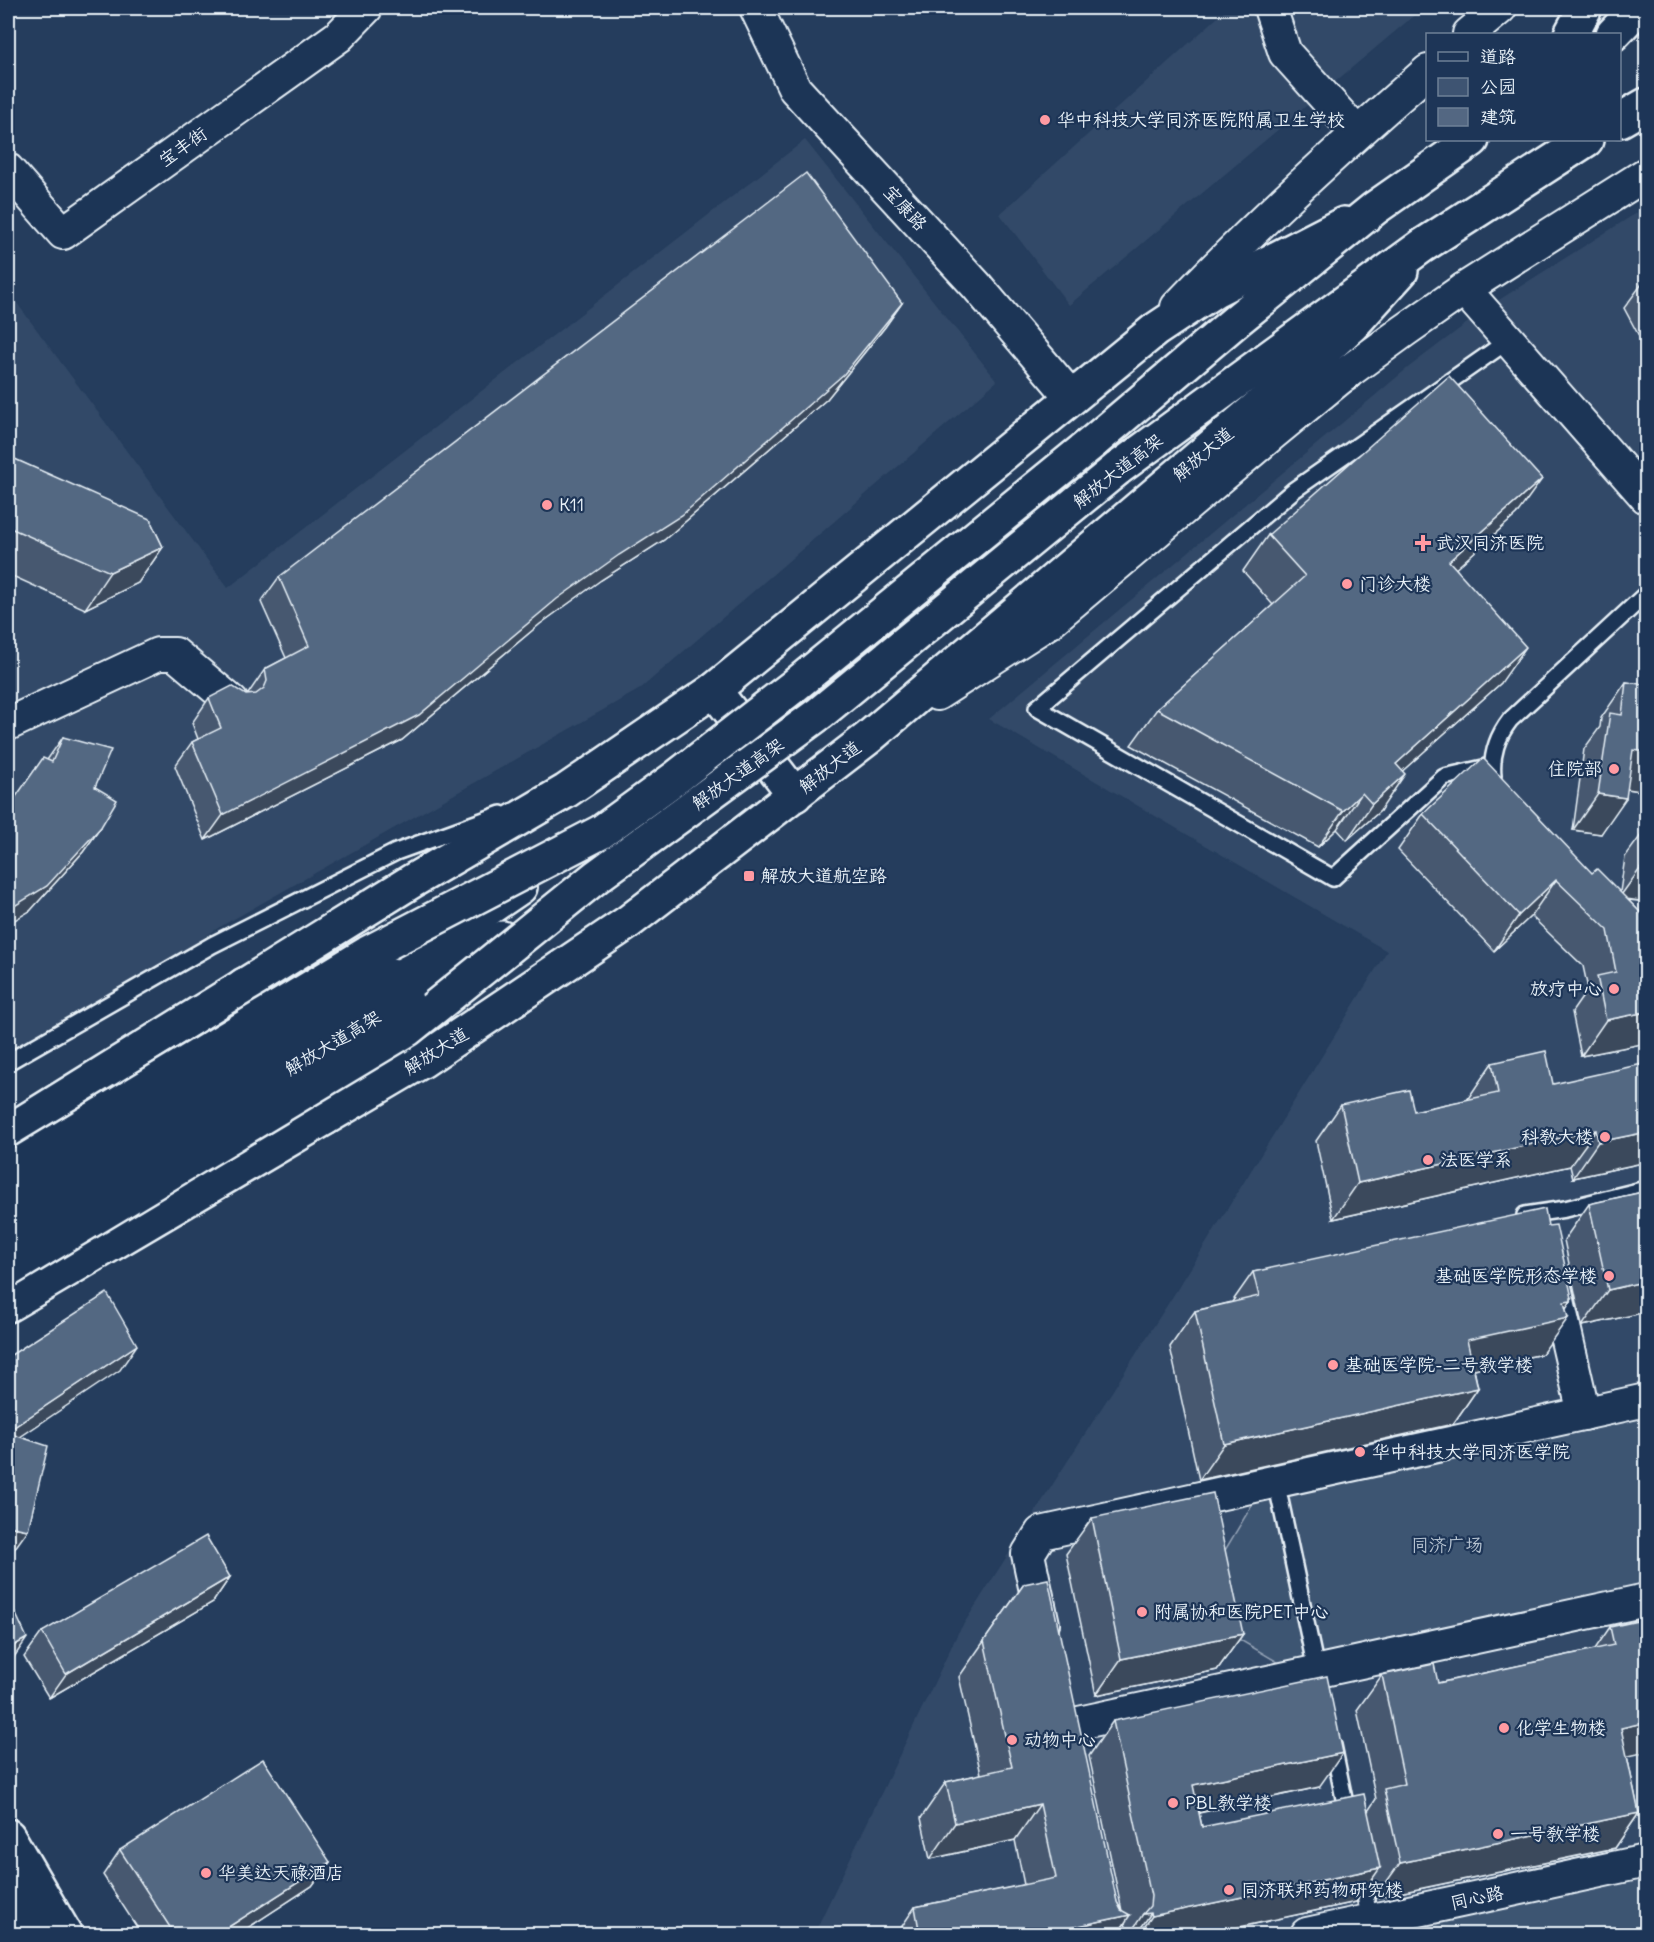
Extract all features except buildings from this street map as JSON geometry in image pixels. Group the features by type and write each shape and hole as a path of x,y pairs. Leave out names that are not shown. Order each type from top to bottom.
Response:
{"main road":[{"path":"1572,33 1585,8"},
{"path":"1614,33 1638,8"},
{"path":"1621,43 1647,28"},
{"path":"1621,119 1647,105"},
{"path":"8,1132 412,881 566,791 714,690 1155,330 1215,290 1375,208 1471,141"},
{"name":"解放大道","path":"8,1305 422,1061 627,923 868,738 1319,356 1353,324 1422,246 1584,141"},
{"name":"解放大道高架","path":"8,1202 391,975 678,777 795,687 1375,208"},
{"name":"解放大道高架","path":"8,1235 406,1000 596,877 820,713 1117,469 1422,246"},
{"path":"1237,425 1345,374"},
{"path":"714,690 795,795"},
{"path":"8,1171 368,953 601,832"},
{"path":"8,1270 408,1029 596,877"},
{"path":"244,985 325,1118"},
{"path":"8,1836 65,1935"},
{"path":"8,1888 34,1935"}],"street":[{"name":"宝丰街","path":"8,170 63,233 339,36 366,8"},
{"name":"宝康路","path":"756,8 795,89 976,285 1071,398"},
{"path":"1270,8 1286,53 1357,133"},
{"path":"1470,33 1500,8"},
{"path":"1155,330 1213,268 1357,133 1426,73"},
{"path":"868,738 1049,622 1345,374 1464,290 1647,174"},
{"path":"1464,290 1647,497"},
{"path":"8,724 158,654 175,654 232,702"},
{"path":"1538,1212 1584,1414"},
{"path":"1050,1657 1028,1554 1041,1533 1647,1400"},
{"path":"1065,1726 1319,1682 1640,1609"},
{"name":"同心路","path":"1307,1935 1647,1862"}],"lane":[{"path":"1492,766 1444,777 1333,878 1037,708 1294,490 1509,340"},
{"path":"1497,791 1492,766 1497,742 1510,720 1647,594"},
{"path":"8,1062 212,945 396,852 566,791"},
{"path":"1505,1219 1565,1209 1647,1189"},
{"path":"1276,1482 1319,1682"},
{"path":"1329,1728 1351,1830"},
{"path":"1356,1853 1370,1921"}],"shaded area":[{"path":"1228,8 1423,8 1069,305 1000,214"},
{"path":"805,140 997,381 640,689 218,928 22,1056 8,1062 8,291 228,588"},
{"name":"华中科技大学同济医学院","path":"1646,207 1646,1934 814,1934 958,1633 1189,1271 1387,951 989,719 1409,367 1491,305"}],"green space":[{"name":"同济广场","path":"1646,1415 1646,1588 1286,1667 1230,1634 1215,1567 1255,1500"},
{"path":"1646,1876 1646,1934 1387,1934"}],"place":[{"name":"华中科技大学同济医院附属卫生学校","path":"1045,120"},
{"name":"K11","path":"547,505"},
{"name":"武汉同济医院","path":"1423,543"},
{"name":"门诊大楼","path":"1347,584"},
{"name":"住院部","path":"1614,769"},
{"name":"解放大道航空路","path":"749,876"},
{"name":"放疗中心","path":"1614,989"},
{"name":"科教大楼","path":"1605,1137"},
{"name":"法医学系","path":"1428,1160"},
{"name":"基础医学院形态学楼","path":"1609,1276"},
{"name":"基础医学院-二号教学楼","path":"1333,1365"},
{"name":"华中科技大学同济医学院","path":"1360,1452"},
{"name":"附属协和医院PET中心","path":"1142,1612"},
{"name":"化学生物楼","path":"1504,1728"},
{"name":"动物中心","path":"1012,1740"},
{"name":"PBL教学楼","path":"1173,1803"},
{"name":"一号教学楼","path":"1498,1834"},
{"name":"华美达天禄酒店","path":"206,1873"},
{"name":"同济联邦药物研究楼","path":"1229,1890"}]}
